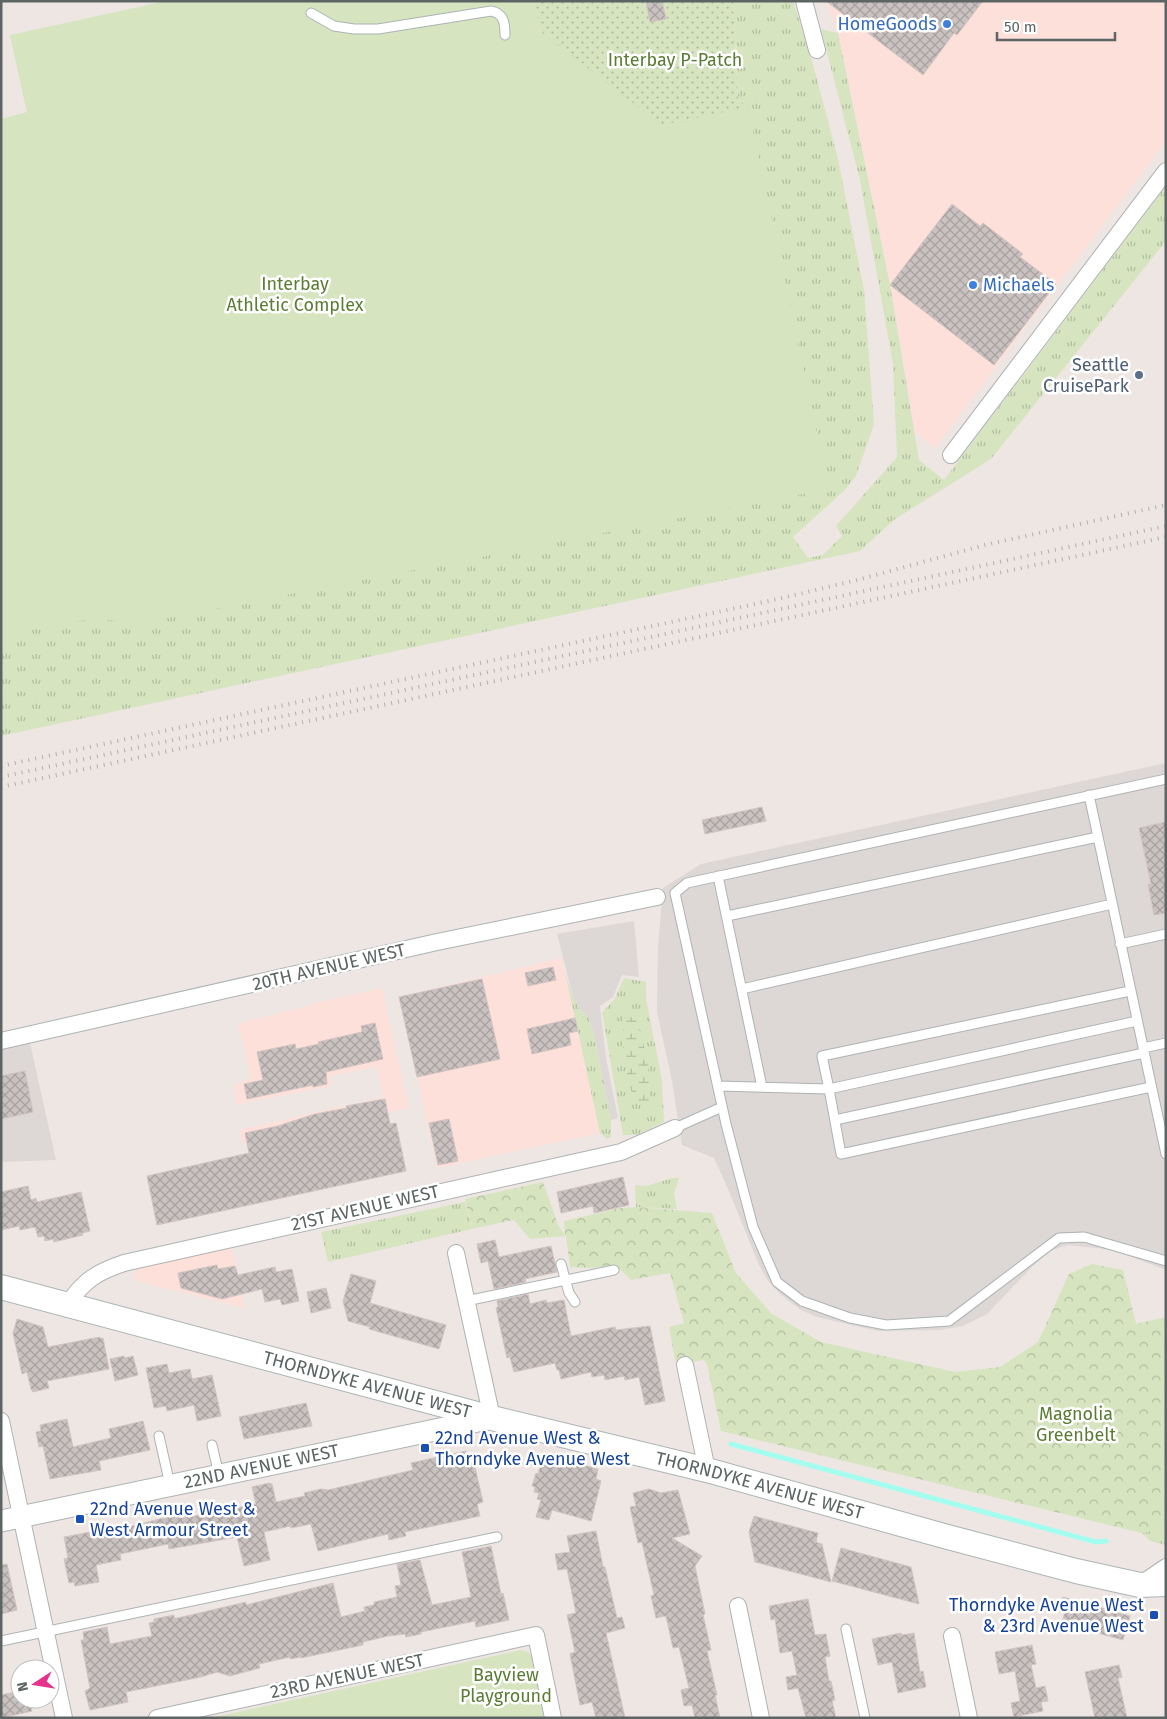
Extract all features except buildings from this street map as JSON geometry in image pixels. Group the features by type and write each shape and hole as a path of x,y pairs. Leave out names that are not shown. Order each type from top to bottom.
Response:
{"main road":[{"name":"THORNDYKE AVENUE WEST","path":"1,1287 492,1418 707,1470 1076,1571 1140,1585 1166,1598"},
{"name":"THORNDYKE AVENUE WEST","path":"1140,1585 1166,1584"}],"street":[{"path":"804,1 817,50"},
{"path":"951,455 1166,171"},
{"name":"20TH AVENUE WEST","path":"1,1041 437,942 657,897"},
{"name":"21ST AVENUE WEST","path":"67,1304 85,1283 102,1270 124,1262 621,1152 675,1128"},
{"path":"456,1253 492,1418"},
{"path":"685,1365 707,1470"},
{"name":"22ND AVENUE WEST","path":"1,1521 492,1418"},
{"path":"1,1421 64,1718"},
{"path":"1140,1585 1166,1567"},
{"path":"738,1606 761,1718"},
{"name":"23RD AVENUE WEST","path":"157,1718 536,1635 553,1718"},
{"path":"952,1636 970,1718"}],"lane":[{"path":"311,13 334,26 366,30 491,11 496,12 504,20 505,35"},
{"path":"1166,778 687,883 675,893 722,1107 753,1227 777,1282 802,1301 850,1318 886,1325 949,1321 1059,1238 1084,1237 1166,1261"},
{"path":"1089,795 1151,1087 1161,1112 1166,1154"},
{"path":"727,916 1098,837"},
{"path":"718,876 762,1087"},
{"path":"742,989 1112,904"},
{"path":"1120,944 1166,934"},
{"path":"1130,991 822,1056 842,1154 1151,1087"},
{"path":"718,1086 829,1089 1137,1021"},
{"path":"835,1120 1143,1050 1166,1043"},
{"path":"675,1128 722,1107"},
{"path":"561,1264 568,1293 574,1302"},
{"path":"466,1302 565,1279 614,1270"},
{"path":"159,1436 170,1486"},
{"path":"212,1445 220,1475"},
{"path":"1,1641 497,1537"},
{"path":"846,1629 865,1718"}],"shaded area":[{"path":"825,1 1166,1 1166,141 935,448 914,432 890,285 838,33"},
{"path":"1166,763 1166,1270 1113,1250 1068,1245 1050,1251 987,1314 963,1326 940,1330 878,1331 817,1317 801,1310 780,1294 768,1281 759,1265 714,1158 682,1145 672,1081 657,1012 658,947 663,888 701,864"},
{"path":"634,921 639,977 622,975 613,997 600,1006 606,1058 618,1118 611,1120 594,1034 588,1017 574,1000 557,934"},
{"path":"562,958 600,1133 437,1168 399,997"},
{"path":"382,988 409,1108 242,1143 239,1130 383,1097 377,1067 330,1076 332,1086 236,1104 234,1085 251,1078 238,1024"},
{"path":"30,1043 56,1160 1,1162 1,1049"},
{"path":"231,1246 245,1308 141,1282 132,1278 138,1269"}],"green space":[{"name":"Interbay Athletic Complex","path":"166,1 535,1 540,31 661,125 748,107 829,489 142,623 95,619 59,623 1,638 1,119 27,112 10,35"},
{"name":"Interbay Athletic Complex","path":"535,1 540,31 747,107 738,100 733,1 793,1 811,57 838,159 864,290 874,424 856,476 846,489 793,537 808,558 823,555 842,536 836,526 897,457 893,364 860,180 821,29 838,33 890,285 919,460 944,480 1166,186 1166,241 991,459 895,519 860,551 1,736 1,355 27,112 10,35"},
{"name":"Interbay P-Patch","path":"535,1 733,1 738,100 748,107 661,125 540,30"},
{"path":"565,972 574,1000 588,1017 594,1034 611,1120 611,1137 607,1139 600,1133"},
{"path":"624,978 646,982 646,998 662,1080 664,1122 637,1135 623,1135 602,1012 614,1000"},
{"path":"636,1017 648,1061 650,1110 633,1098 623,1057 623,1018"},
{"path":"672,1178 679,1178 674,1194 677,1209 636,1207 635,1185 646,1186"},
{"name":"Magnolia Greenbelt","path":"543,1182 558,1225 565,1235 564,1221 620,1208 636,1207 712,1213 736,1273 772,1314 821,1342 955,1372 1000,1367 1038,1342 1069,1274 1092,1264 1123,1270 1136,1324 1166,1317 1166,1528 1142,1533 721,1431 707,1364 704,1360 676,1365 669,1327 684,1323 670,1273 631,1280 615,1265 590,1268 570,1267 566,1236 530,1239 514,1220 472,1229 465,1199"},
{"path":"465,1202 472,1229 328,1262 321,1232"},
{"path":"1166,1528 1166,1545 1150,1541 1142,1533"},
{"name":"Bayview Playground","path":"521,1650 528,1652 534,1659 546,1718 210,1718"}],"waterway":[{"path":"731,1444 1096,1542 1106,1541"}],"railway":[{"path":"1,766 778,599 857,580 985,545 1166,505"},
{"path":"1,777 1166,526"},
{"path":"1,787 1166,537"}],"place":[{"name":"HomeGoods","path":"947,24"},
{"name":"Michaels","path":"973,285"},
{"name":"Seattle CruisePark","path":"1139,375"},
{"name":"22nd Avenue West & Thorndyke Avenue West","path":"425,1448"},
{"name":"22nd Avenue West & West Armour Street","path":"80,1519"},
{"name":"Thorndyke Avenue West & 23rd Avenue West","path":"1154,1615"}]}
